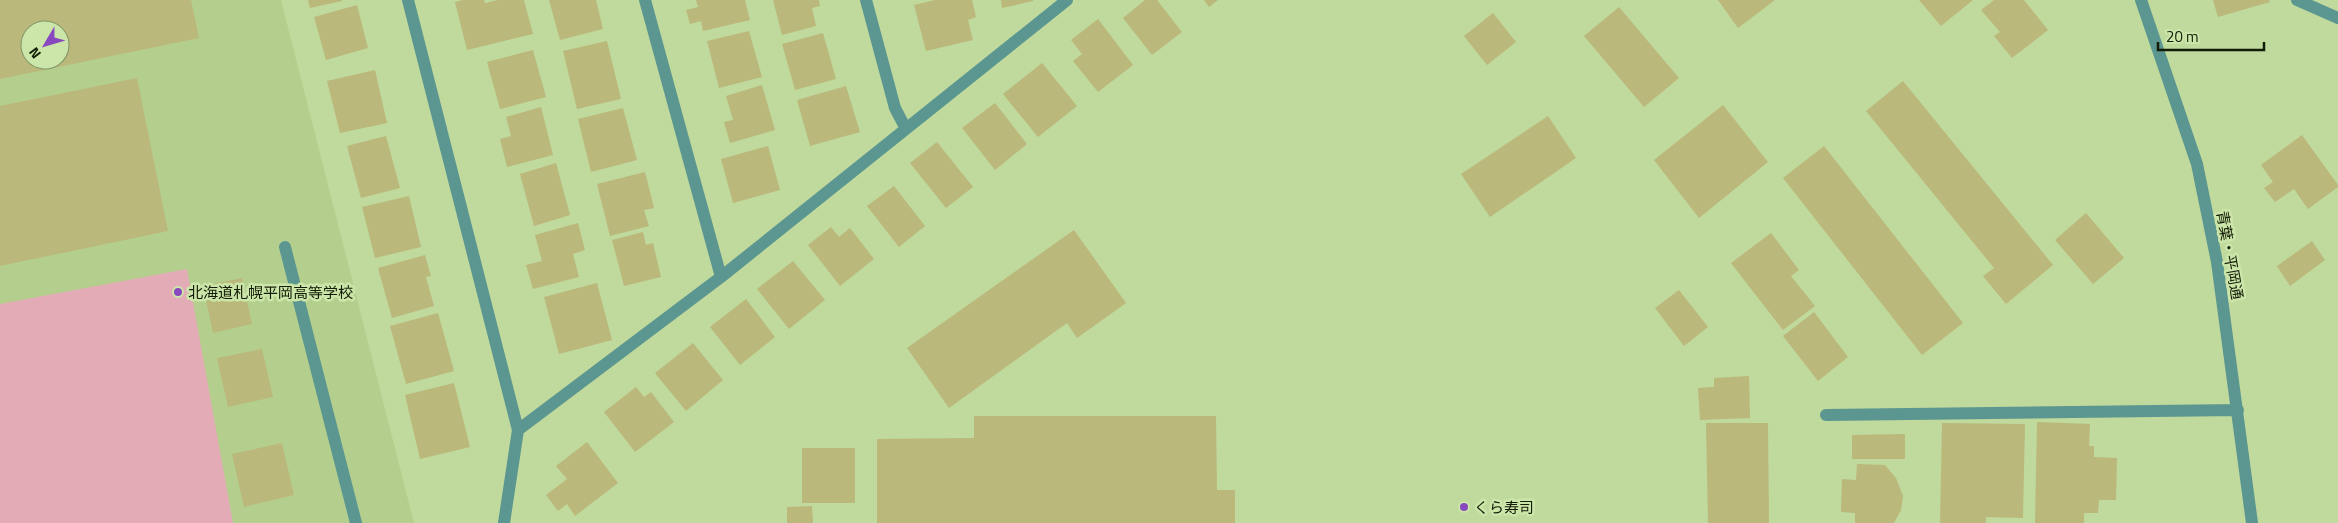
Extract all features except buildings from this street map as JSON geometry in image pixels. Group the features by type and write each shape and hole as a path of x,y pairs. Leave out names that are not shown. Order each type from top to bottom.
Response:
{"street":[{"path":"408,0 518,430 504,523"},
{"path":"645,0 721,277"},
{"path":"866,0 895,108 906,129"},
{"path":"518,430 721,277 1067,0"},
{"name":"青葉・平岡通","path":"2141,0 2197,164 2217,262 2252,523"},
{"path":"2297,0 2338,18"},
{"path":"285,247 356,523"},
{"path":"1826,415 2238,410"}],"shaded area":[{"name":"北海道札幌平岡高等学校","path":"0,0 281,0 414,523 0,523"},
{"path":"187,269 233,523 0,523 0,304"}],"place":[{"name":"北海道札幌平岡高等学校","path":"178,292"},
{"name":"くら寿司","path":"1464,507"}]}
